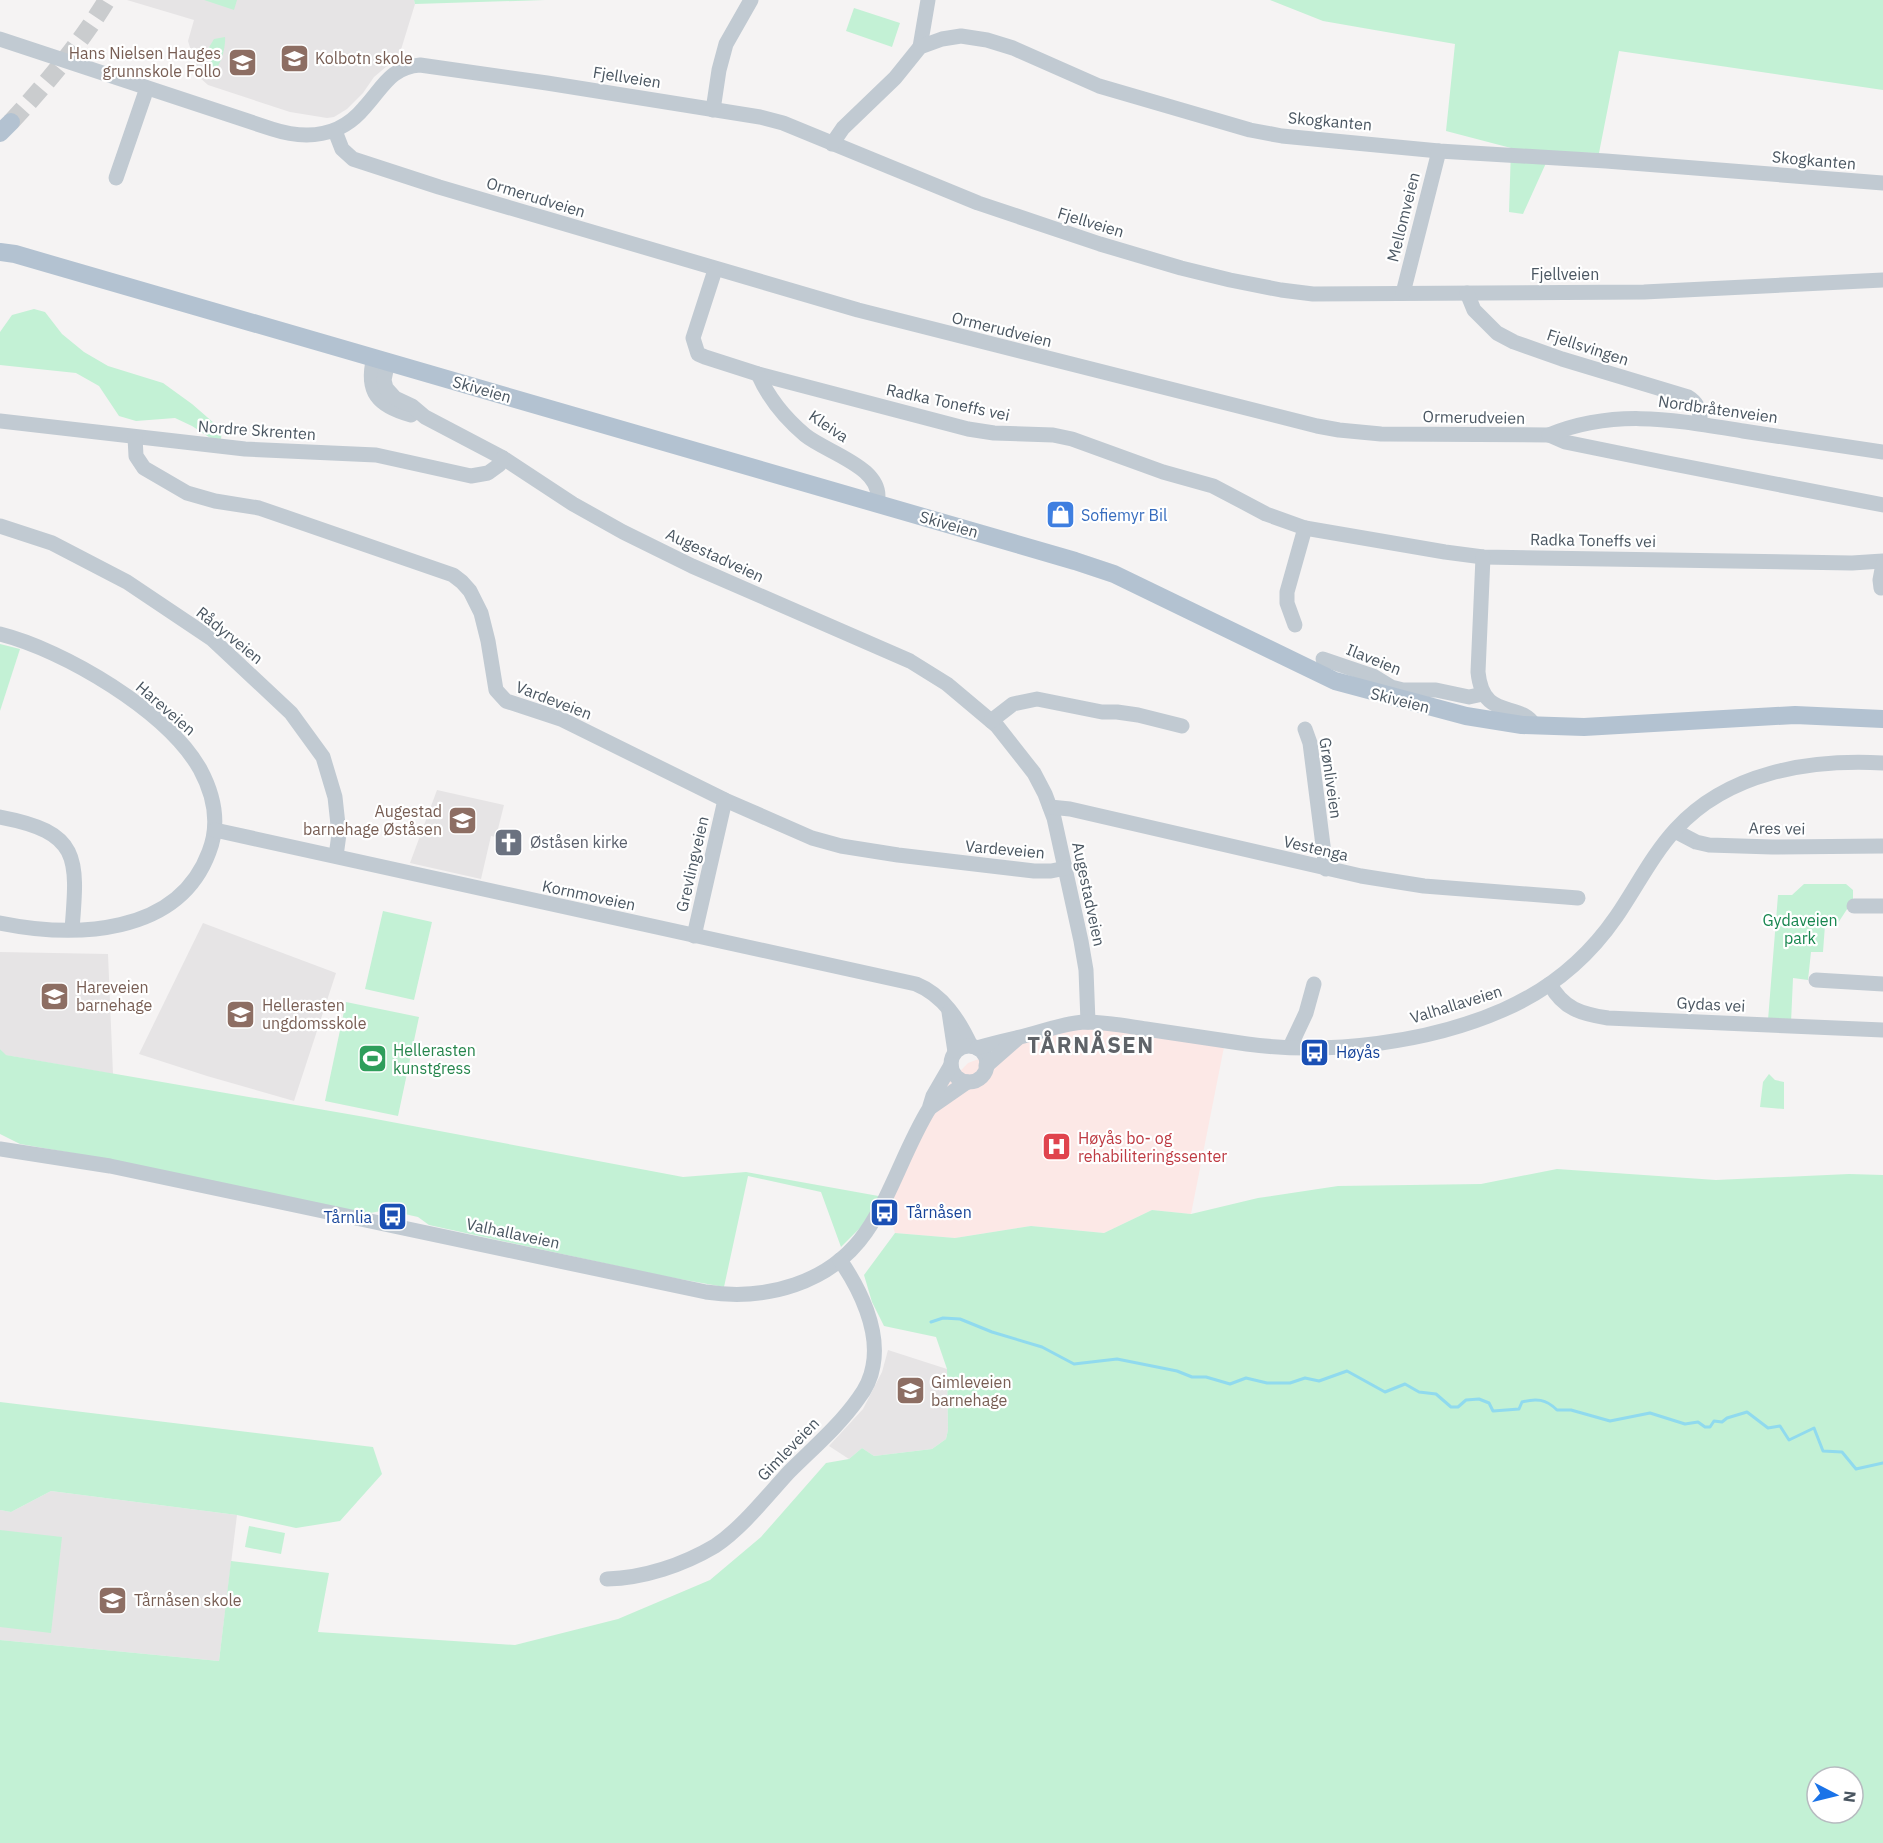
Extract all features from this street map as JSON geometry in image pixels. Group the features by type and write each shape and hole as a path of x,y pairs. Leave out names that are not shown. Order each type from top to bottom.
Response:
{"main road":[{"name":"Skiveien","path":"5,250 1046,551 1114,574 1335,681 1466,716 1535,726 1584,728 1795,715 1883,719"}],"street":[{"path":"713,110 719,70 726,44 751,0"},
{"path":"832,144 843,128 895,78 920,47 928,0"},
{"name":"Skogkanten","path":"920,47 942,39 961,36 987,40 1013,48 1099,86 1250,130 1282,136 1883,183"},
{"path":"0,39 286,134 308,135 335,131"},
{"name":"Fjellveien","path":"335,131 359,114 390,76 405,67 420,65 760,117 783,123 978,203 1181,268 1271,288 1313,294 1644,292 1883,280"},
{"path":"116,178 147,88"},
{"name":"Ormerudveien","path":"335,131 342,149 358,161 715,270 941,332 1339,430 1381,434 1549,435 1565,442 1668,464 1883,505"},
{"name":"Mellomveien","path":"1403,293 1439,150"},
{"name":"Radka Toneffs vei","path":"715,270 693,338 698,354 758,374 968,429 1003,434 1053,435 1072,439 1163,472 1213,486 1266,514 1305,528 1445,552 1483,556 1883,563"},
{"name":"Fjellsvingen","path":"1467,293 1474,310 1497,333 1514,342 1562,359 1688,397 1699,409 1700,423"},
{"name":"Augestadveien","path":"381,359 386,388 395,398 412,406 425,417 503,458 573,504 623,532 692,566 909,662 947,684 991,721 1034,773 1050,807 1066,868 1084,960 1088,1022"},
{"name":"Kleiva","path":"758,374 769,396 800,430 817,443 855,465 875,482 879,492 878,503"},
{"name":"Nordbråtenveien","path":"1549,435 1566,428 1616,419 1648,417 1883,452"},
{"name":"Nordre Skrenten","path":"0,421 245,449 376,455 475,477 494,470 503,458"},
{"name":"Vardeveien","path":"135,436 135,450 140,463 152,474 187,493 215,501 243,504 278,514 453,575 470,591 481,613 496,690 506,701 561,719 725,800 812,838 841,846 898,855 1034,871 1066,868"},
{"name":"Rådyrveien","path":"0,526 52,543 127,582 212,639 291,712 323,757 336,797 339,834 336,856"},
{"path":"1295,625 1287,603 1287,592 1305,528"},
{"path":"1483,556 1479,685 1483,694 1498,706 1531,719 1535,726"},
{"path":"1881,588 1883,563"},
{"name":"Hareveien","path":"0,634 39,647 99,677 171,732 201,770 214,810 215,830 208,856 199,875 183,894 165,909 134,921 72,929 35,928 0,923"},
{"name":"Ilaveien","path":"1323,659 1373,676 1391,687 1403,690 1436,690 1469,697 1483,694"},
{"path":"991,721 1013,704 1037,699 1102,712 1138,715 1182,726"},
{"name":"Grønliveien","path":"1305,729 1310,743 1326,869"},
{"name":"Valhallaveien","path":"974,1047 1047,1029 1088,1022 1116,1024 1247,1044 1290,1047 1363,1044 1435,1032 1491,1015 1532,996 1579,960 1596,942 1675,831 1710,800 1760,776 1796,767 1830,762 1883,763"},
{"name":"Grevlingveien","path":"694,936 725,800"},
{"name":"Vestenga","path":"1050,807 1326,869 1424,886 1578,898"},
{"path":"0,817 46,830 67,849 74,863 76,877 72,929"},
{"name":"Kornmoveien","path":"215,830 915,984 935,995 960,1023 974,1047"},
{"name":"Ares vei","path":"1675,831 1696,842 1709,845 1883,846"},
{"path":"1854,906 1883,906"},
{"path":"1816,980 1883,984"},
{"path":"1290,1047 1306,1013 1314,984"},
{"name":"Gydas vei","path":"1550,984 1565,1005 1584,1013 1608,1018 1883,1030"},
{"path":"948,1009 953,1058 956,1076 967,1082 978,1079 985,1071 985,1057 974,1047 963,1047 953,1058"},
{"name":"Valhallaveien","path":"986,1066 1018,1038"},
{"name":"Valhallaveien","path":"0,1149 110,1166 722,1294 753,1295 787,1288 814,1277 840,1260 858,1242 874,1219 953,1058"},
{"name":"Valhallaveien","path":"929,1109 967,1082"},
{"name":"Gimleveien","path":"607,1579 638,1576 661,1569 694,1556 720,1542 752,1512 856,1401 872,1370 874,1345 864,1305 840,1260"}],"shaded area":[{"name":"Kolbotn skole","path":"127,0 414,0 415,4 399,56 374,77 363,93 347,109 334,117 327,118 290,112 208,85 199,77 188,41 194,20"},
{"name":"Augestad barnehage Øståsen","path":"437,790 504,805 496,837 491,836 481,879 410,863"},
{"name":"Hellerasten ungdomsskole","path":"203,923 336,973 294,1101 139,1054"},
{"name":"Hareveien barnehage","path":"0,952 108,954 113,1074 5,1055 0,1049"},
{"name":"Høyås bo- og rehabiliteringssenter","path":"1089,1028 1224,1047 1191,1214 1152,1210 1104,1233 1031,1226 955,1238 895,1233 884,1197 935,1097 968,1063 1016,1045"},
{"name":"Gimleveien barnehage","path":"888,1350 947,1369 948,1430 946,1439 932,1449 874,1456 862,1448 849,1459 829,1446 863,1409 882,1372"},
{"name":"Tårnåsen skole","path":"51,1491 237,1515 219,1661 0,1640 0,1510 11,1512"}],"green space":[{"path":"204,0 237,0 234,10"},
{"path":"414,0 545,0 415,4"},
{"path":"1270,0 1883,0 1883,90 1619,51 1599,153 1551,152 1523,214 1509,212 1511,148 1446,131 1455,44 1323,21"},
{"path":"854,8 900,23 892,47 846,31"},
{"path":"225,37 222,55 214,71 208,49 214,39"},
{"path":"34,309 45,312 62,334 84,352 108,366 163,383 222,430 221,439 212,439 175,418 136,421 119,416 99,386 76,373 0,365 0,332 12,315"},
{"path":"0,644 20,649 0,711"},
{"name":"Gydaveien park","path":"1804,884 1846,884 1853,890 1853,900 1838,923 1825,925 1823,952 1811,952 1808,980 1793,978 1791,1023 1768,1020 1778,895 1792,895"},
{"path":"383,911 432,922 414,1000 365,989"},
{"name":"Hellerasten kunstgress","path":"346,1002 419,1017 398,1116 325,1101"},
{"path":"0,1049 6,1055 365,1117 683,1177 746,1172 884,1197 866,1222 841,1247 821,1192 748,1176 724,1287 429,1225 418,1217 387,1210 370,1213 334,1207 89,1156 20,1144 0,1134"},
{"path":"1769,1074 1775,1080 1784,1082 1784,1109 1760,1107 1763,1082"},
{"path":"1557,1169 1716,1180 1849,1174 1883,1175 1883,1843 0,1843 0,1640 219,1661 231,1561 329,1573 318,1632 515,1645 618,1619 710,1580 761,1537 826,1463 849,1459 862,1448 874,1456 932,1449 946,1439 948,1430 947,1369 936,1337 884,1326 872,1302 864,1275 895,1233 955,1238 1031,1226 1104,1233 1152,1210 1191,1214 1258,1198 1338,1186 1481,1184"},
{"path":"0,1402 373,1447 382,1474 340,1521 296,1528 237,1515 51,1491 11,1512 0,1510"},
{"path":"249,1526 285,1533 281,1554 245,1547"},
{"path":"0,1530 62,1537 51,1633 0,1627"}],"waterway":[{"path":"931,1322 943,1318 960,1319 992,1332 1042,1347 1074,1364 1117,1359 1230,1384 1246,1378 1267,1383 1290,1383 1305,1378 1319,1381 1347,1371 1385,1392 1405,1384 1419,1392 1436,1394 1451,1407 1458,1407 1466,1400 1479,1399 1489,1403 1493,1411 1519,1409 1522,1402 1536,1400 1545,1402 1557,1410 1571,1410 1610,1421 1650,1413 1685,1424 1698,1422 1705,1427 1710,1427 1714,1421 1722,1422 1727,1418 1747,1412 1768,1428 1780,1426 1789,1440 1814,1428 1823,1451 1842,1452 1856,1469 1883,1463"}],"tunnel":[{"path":"11,122 62,63 107,0"}],"place":[{"name":"Kolbotn skole","path":"294,58"},
{"name":"Hans Nielsen Hauges grunnskole Follo","path":"242,62"},
{"name":"Sofiemyr Bil","path":"1060,515"},
{"name":"Augestad barnehage Øståsen","path":"463,820"},
{"name":"Øståsen kirke","path":"509,842"},
{"name":"Hareveien barnehage","path":"55,996"},
{"name":"Hellerasten ungdomsskole","path":"241,1014"},
{"name":"Høyås","path":"1315,1052"},
{"name":"Hellerasten kunstgress","path":"372,1059"},
{"name":"Høyås bo- og rehabiliteringssenter","path":"1057,1147"},
{"name":"Tårnåsen","path":"885,1212"},
{"name":"Tårnlia","path":"393,1217"},
{"name":"Gimleveien barnehage","path":"910,1391"},
{"name":"Tårnåsen skole","path":"113,1600"}],"district":[{"name":"TÅRNÅSEN","path":"1091,1044"}]}
